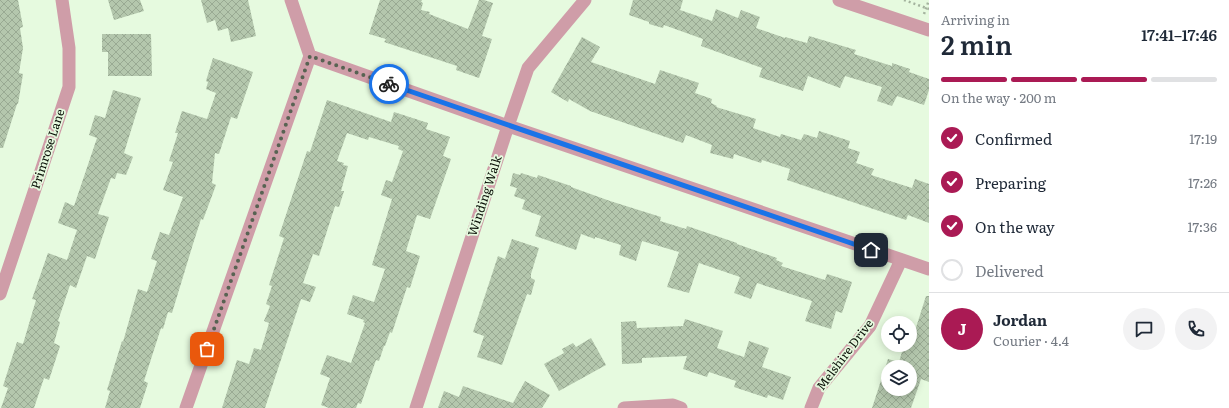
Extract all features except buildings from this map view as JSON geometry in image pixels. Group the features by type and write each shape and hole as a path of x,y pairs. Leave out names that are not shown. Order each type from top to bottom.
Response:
{"street":[{"name":"Primrose Lane","path":"0,294 69,87 69,48 62,0"},
{"path":"186,408 310,56 291,0"},
{"name":"Winding Walk","path":"416,408 528,68 585,0"},
{"path":"839,0 929,30"},
{"path":"310,56 508,126 929,269"},
{"name":"Melshire Drive","path":"811,408 819,388 870,326 901,260"},
{"path":"624,408 673,405 681,408"}],"path":[{"path":"904,0 928,9"},
{"path":"924,14 928,9 929,0"}],"way so far":[{"path":"207,349 310,56 389,84"}],"route":[{"path":"389,84 871,250"}]}
